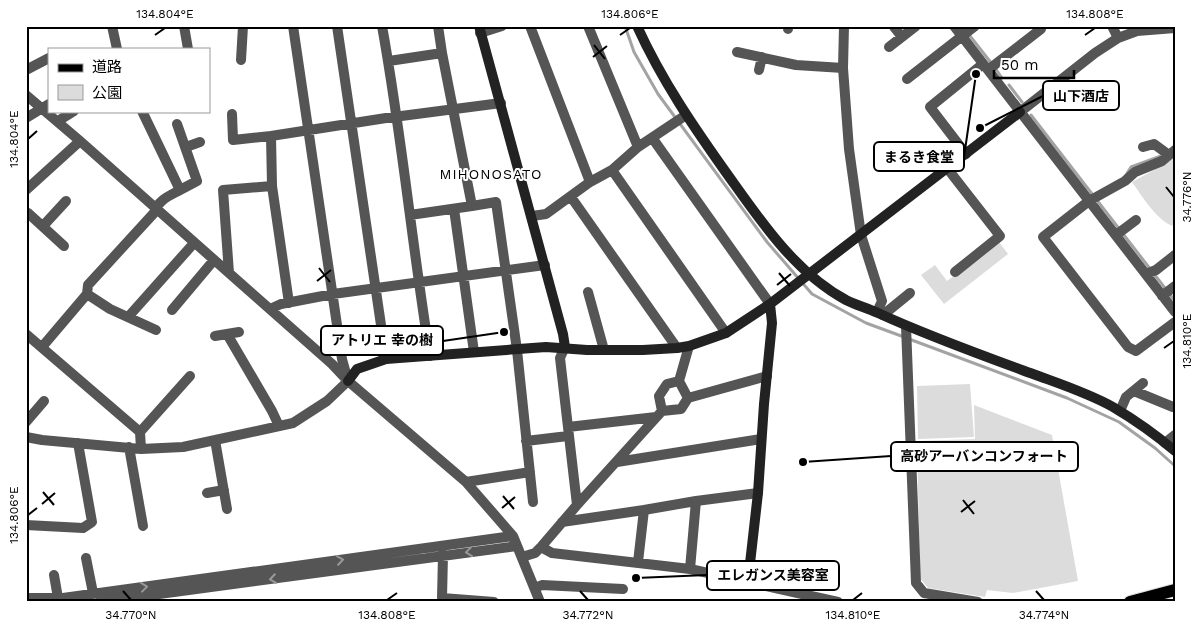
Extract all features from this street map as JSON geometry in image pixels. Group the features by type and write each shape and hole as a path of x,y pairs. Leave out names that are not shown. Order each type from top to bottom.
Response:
{"main road":[{"path":"1130,602 1175,590"}],"street":[{"path":"112,26 117,48"},
{"path":"184,26 188,48"},
{"path":"241,60 243,26"},
{"path":"293,26 342,359 348,381"},
{"path":"336,26 386,359"},
{"path":"382,26 389,61 418,284 430,356"},
{"path":"438,26 452,110 472,206"},
{"path":"502,26 480,30 563,334 564,347 560,358 577,505"},
{"path":"530,26 590,182"},
{"path":"588,26 638,147"},
{"path":"637,26 652,58 686,115 758,217 808,275 848,301 906,326 1082,393 1120,412 1175,451"},
{"path":"844,26 843,68 849,149 861,235 882,301 880,314"},
{"path":"889,47 916,26"},
{"path":"954,26 990,67 1020,112 1116,235 1168,291 1175,312"},
{"path":"907,79 925,70 975,26"},
{"path":"1112,26 1118,38"},
{"path":"894,27 902,37"},
{"path":"26,437 141,449 182,446 293,423 313,412 348,381 357,369 386,359 546,347 652,350 689,346 726,333 770,304 861,235 1094,53 1118,38 1137,30 1175,28"},
{"path":"966,154 930,107 990,67 1041,29"},
{"path":"737,52 796,65 843,68"},
{"path":"389,61 442,53"},
{"path":"759,70 762,57"},
{"path":"26,70 48,59"},
{"path":"26,95 45,106 26,118"},
{"path":"232,114 233,140 500,103"},
{"path":"50,112 194,243 332,364 348,381 466,482 515,541 540,602"},
{"path":"58,121 72,112"},
{"path":"142,112 180,190"},
{"path":"532,216 546,214 590,182 612,170 638,147 653,139 686,115"},
{"path":"42,348 87,294 88,284 154,213 155,208 162,200 197,181 178,124"},
{"path":"270,136 272,186 289,302"},
{"path":"653,139 770,304 772,323 758,493 748,581"},
{"path":"26,190 80,141"},
{"path":"186,147 200,142"},
{"path":"1143,146 1154,144 1172,152 1162,161 1135,172 1126,181 1089,201 1043,237 1128,347 1136,351 1175,322"},
{"path":"947,168 1000,236 955,272"},
{"path":"612,170 726,333"},
{"path":"229,273 223,190 272,186"},
{"path":"571,196 677,348"},
{"path":"43,226 66,201"},
{"path":"410,215 496,202 517,350 533,502"},
{"path":"454,209 474,352"},
{"path":"27,212 64,246"},
{"path":"1116,235 1136,220"},
{"path":"129,316 194,243"},
{"path":"1151,272 1175,256"},
{"path":"172,310 214,260"},
{"path":"270,309 289,302 333,294 507,272 545,265"},
{"path":"588,292 604,350"},
{"path":"880,314 910,293"},
{"path":"87,294 110,309 129,316 156,330"},
{"path":"580,307 591,304"},
{"path":"906,326 916,583 924,593 978,602"},
{"path":"215,336 239,332"},
{"path":"26,334 140,432"},
{"path":"227,334 279,426"},
{"path":"688,398 679,380 689,346"},
{"path":"141,449 140,432 190,376"},
{"path":"526,440 659,414 681,408 688,398 767,376"},
{"path":"522,557 535,553 542,547 659,414 659,396 667,384 679,380"},
{"path":"1120,412 1126,397 1143,383"},
{"path":"1134,391 1173,407"},
{"path":"26,422 44,401"},
{"path":"1165,443 1175,435"},
{"path":"617,462 761,439"},
{"path":"215,440 227,509"},
{"path":"26,525 83,528 92,522 78,443"},
{"path":"129,447 143,526"},
{"path":"466,482 530,472"},
{"path":"207,493 224,490"},
{"path":"562,522 758,493"},
{"path":"690,569 696,501"},
{"path":"638,562 644,510"},
{"path":"403,556 443,555 515,541"},
{"path":"100,602 307,570 515,541"},
{"path":"542,547 552,553 690,569 838,602"},
{"path":"443,555 442,598 494,602"},
{"path":"86,558 93,594"},
{"path":"26,598 58,598 307,570"},
{"path":"54,575 58,598"},
{"path":"535,588 542,585 623,589"}],"green space":[{"path":"1175,156 1175,222 1172,226 1160,218 1132,182 1165,164"},
{"path":"999,242 1008,254 944,304 921,275 935,265 947,281"},
{"path":"970,384 974,437 918,439 917,386"},
{"path":"974,405 1052,435 1078,581 1013,593 987,590 985,597 928,588 920,578 917,441 975,439"}],"waterway":[{"path":"625,26 634,52 658,94 767,242 812,294 866,323 904,337"},
{"path":"970,36 992,64"},
{"path":"995,68 1002,78"},
{"path":"1009,85 1022,102"},
{"path":"1031,115 1175,301"},
{"path":"1126,175 1131,167 1161,156"},
{"path":"909,339 1067,398 1119,422 1155,448 1175,466"}],"place":[{"name":"まるき食堂","path":"976,74"},
{"name":"山下酒店","path":"980,128"},
{"name":"アトリエ 幸の樹","path":"504,332"},
{"name":"高砂アーバンコンフォート","path":"803,462"},
{"name":"エレガンス美容室","path":"636,578"}],"district":[{"name":"MIHONOSATO","path":"491,174"}]}
